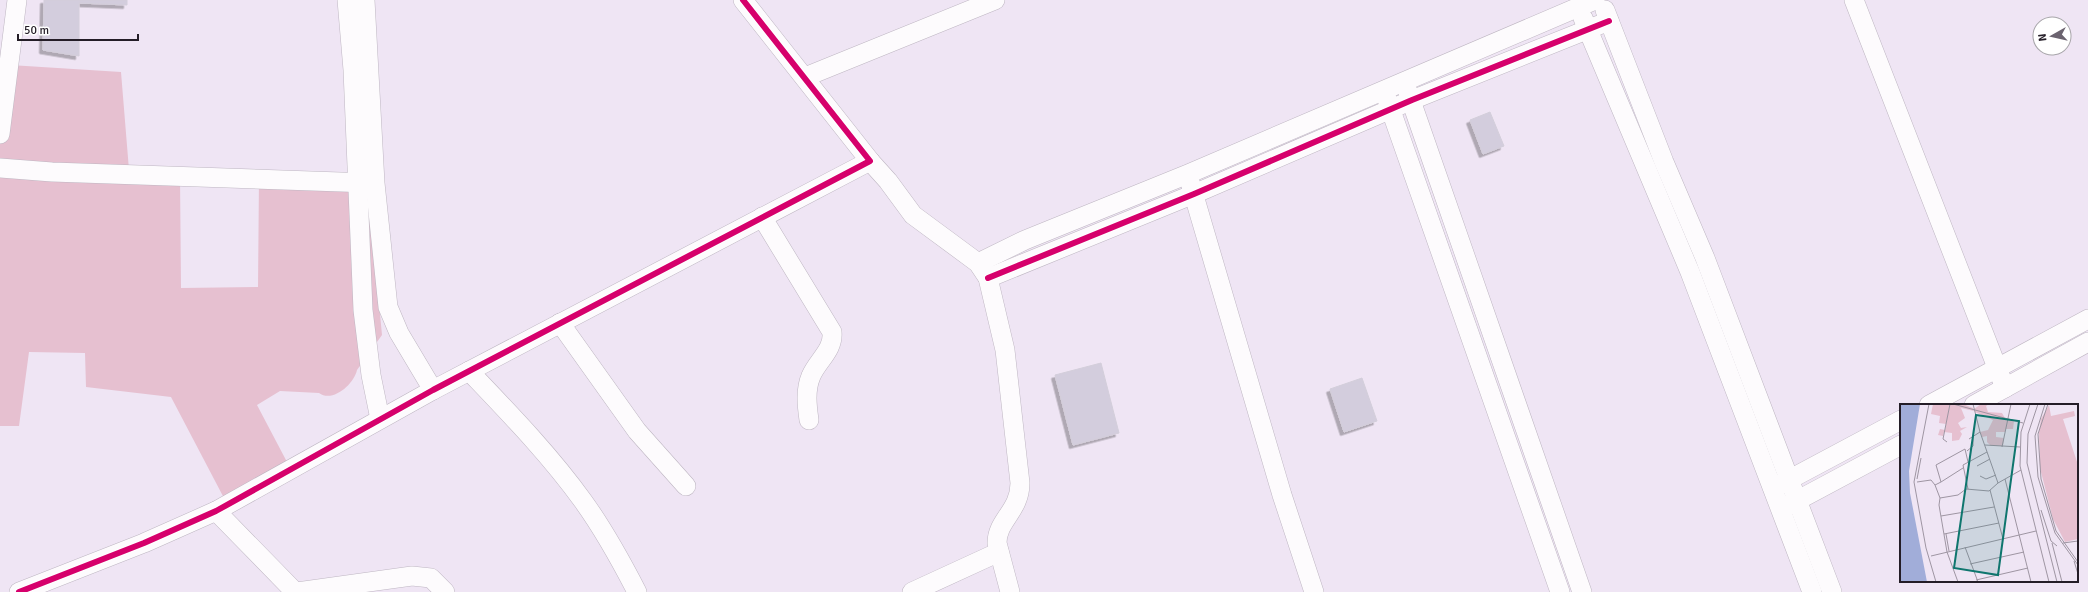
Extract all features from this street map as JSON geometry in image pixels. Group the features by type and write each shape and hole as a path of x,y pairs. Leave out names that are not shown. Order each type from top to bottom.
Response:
{"street":[{"path":"0,134 17,0"},
{"path":"348,0 353,70 366,182 388,307 399,333 433,390"},
{"path":"365,0 366,182 363,310 380,419"},
{"path":"743,0 917,219 983,270 1006,350 1020,483 1020,493 1017,503 997,534 999,552 1010,592"},
{"path":"805,77 995,0"},
{"path":"1600,0 1664,162 1705,258 1781,484 1781,510 1812,592"},
{"path":"1854,0 2005,388"},
{"path":"983,270 1025,240 1188,174 1583,2 1587,29 1781,484 1798,501 1832,592"},
{"path":"983,270 1194,194 1412,100 1609,21"},
{"path":"1404,81 1412,100 1582,592"},
{"path":"1383,90 1392,109 1560,592"},
{"path":"19,592 144,543 216,511 433,390 870,161"},
{"path":"0,168 52,172 366,182"},
{"path":"1188,174 1282,494 1314,592"},
{"path":"762,217 832,332 832,343 813,371 808,386 808,420"},
{"path":"1931,404 2088,319"},
{"path":"560,323 637,431 686,486"},
{"path":"1976,404 2088,342"},
{"path":"469,371 550,459 583,501 615,551 637,592"},
{"path":"1781,484 1900,421"},
{"path":"1781,510 1900,446"},
{"path":"216,511 296,592 412,576 431,578 445,592"},
{"path":"912,592 999,552"}],"shaded area":[{"path":"10,65 121,72 129,170 180,176 181,288 258,287 259,177 367,177 382,335 357,370 352,381 336,394 330,396 319,393 280,391 257,405 287,462 225,500 171,397 86,387 85,353 29,352 19,426 0,426 0,134"}],"building":[{"path":"44,0 127,0 127,5 79,3 79,56 43,50"},
{"path":"1490,112 1504,146 1483,154 1470,120"},
{"path":"1101,363 1119,433 1073,445 1055,375"},
{"path":"1362,378 1377,421 1344,432 1330,389"}],"cycle path":[{"path":"19,592 144,543 216,511 433,390 870,161 743,0"},
{"path":"988,278 1194,194 1412,100 1609,21"}]}
